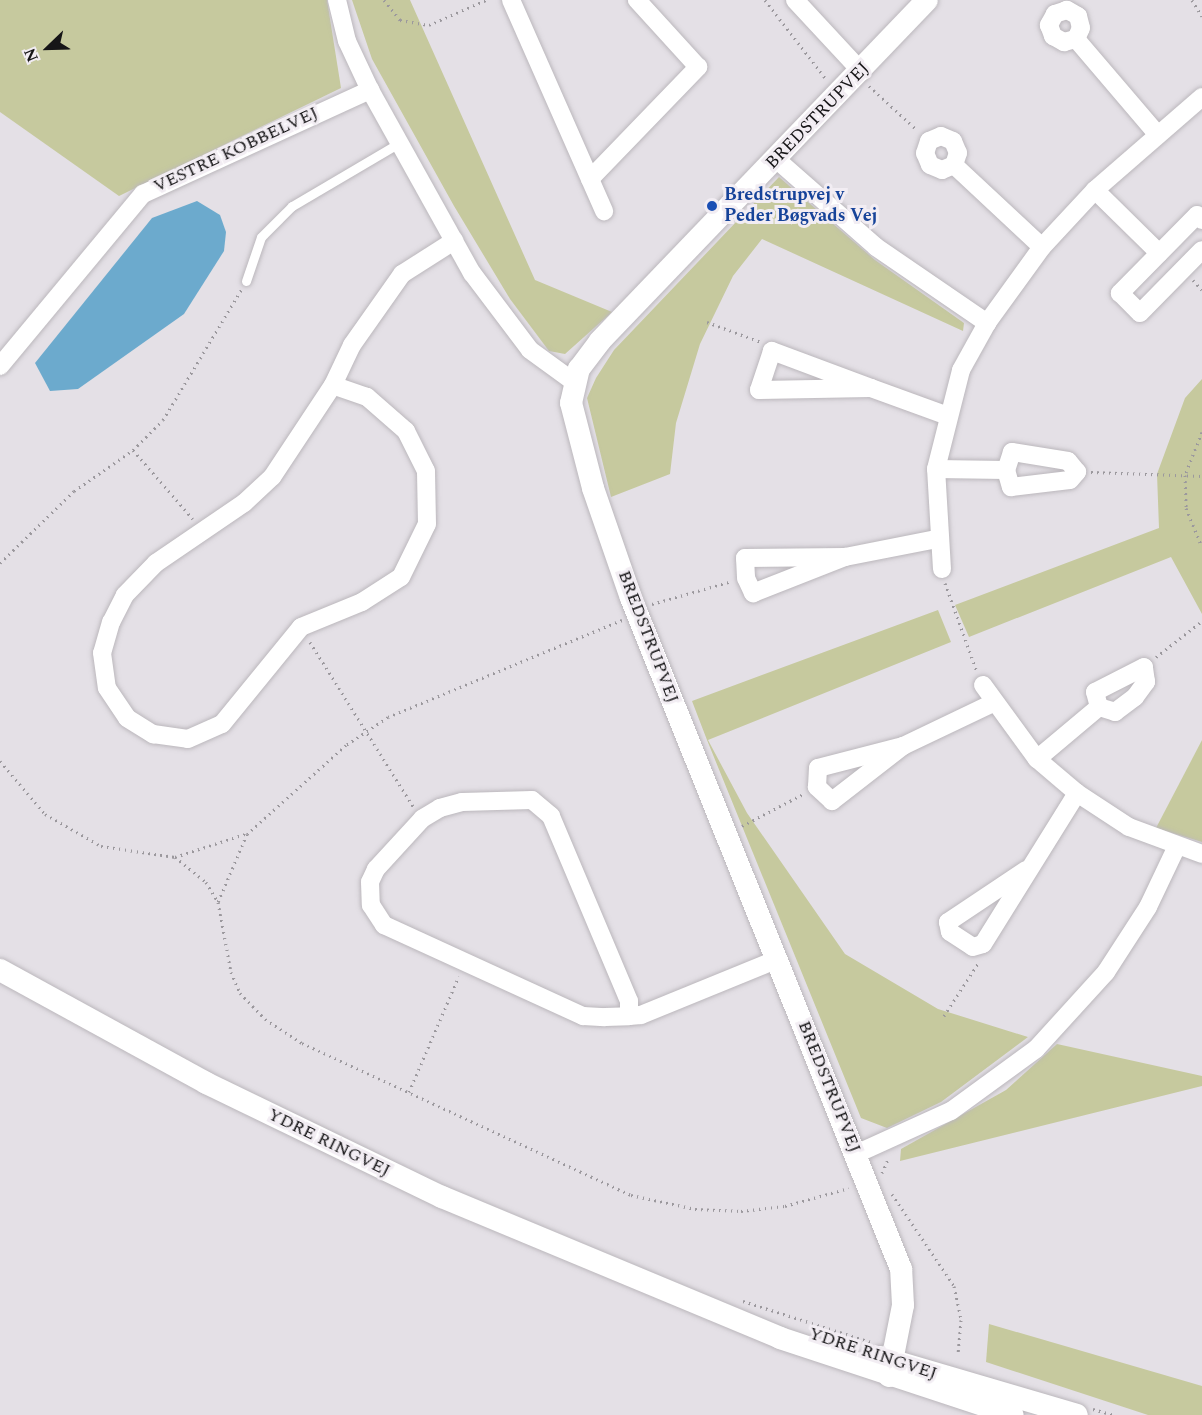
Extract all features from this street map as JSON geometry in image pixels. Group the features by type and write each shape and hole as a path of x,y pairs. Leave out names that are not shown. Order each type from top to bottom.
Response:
{"street":[{"path":"337,0 346,41 399,144 454,241 530,350 574,382"},
{"path":"511,0 604,211"},
{"path":"590,179 698,67 637,0"},
{"path":"795,0 863,76"},
{"name":"BREDSTRUPVEJ","path":"888,1356 903,1305 901,1269 623,576 572,420 574,382 600,341 839,94 863,76 927,0"},
{"path":"1076,39 1156,134"},
{"name":"VESTRE KOBBELVEJ","path":"0,366 143,194 370,90"},
{"path":"942,569 937,539 936,469 945,415 987,323 1042,247 1095,190 1156,134 1202,97"},
{"path":"929,141 941,136 953,141 958,153 954,165 1042,247"},
{"path":"776,159 876,247 987,323"},
{"path":"1095,190 1159,253"},
{"path":"1202,220 1197,215 1120,293 1140,313 1202,250"},
{"path":"333,385 368,397 406,430 426,471 427,524 401,577 362,602 301,627 222,724 188,739 153,734 127,718 107,688 102,653 111,622 125,595 156,563 205,532 272,477 333,385 352,345 402,274 454,241"},
{"path":"871,388 759,390 771,351 945,415"},
{"path":"1012,452 1068,461 1077,472 1070,480 1011,487 1006,470 1012,452"},
{"path":"936,469 1006,470"},
{"path":"845,557 745,558 746,578 753,593 845,557 937,539"},
{"path":"1144,667 1146,682 1135,697 1115,712 1099,707 1095,692 1144,667"},
{"path":"983,685 993,703 1037,759 1077,793 1176,848 1202,854"},
{"path":"903,746 832,801 817,787 818,768 903,746 993,703"},
{"path":"1037,759 1099,707"},
{"path":"1026,870 948,922 950,932 979,945 1077,793"},
{"path":"629,1016 625,990 551,816 542,806 517,798 462,802 422,819 376,869 370,882 371,905 384,925 464,966 583,1016 629,1016 778,959"},
{"path":"856,1154 951,1111 1036,1049 1106,972 1148,907 1176,848"},
{"name":"YDRE RINGVEJ","path":"0,970 358,1159 670,1291 888,1356 1010,1410 1079,1410"}],"lane":[{"path":"246,281 261,237 292,206 399,144"}],"path":[{"path":"384,0 400,20 429,26 486,0"},
{"path":"765,0 839,94"},
{"path":"1192,0 1202,16"},
{"path":"863,76 929,141"},
{"path":"0,563 74,491 133,450 189,385 246,281"},
{"path":"706,322 768,344 771,351"},
{"path":"1202,432 1185,475 1186,508 1202,547"},
{"path":"133,450 205,532"},
{"path":"1077,472 1202,476"},
{"path":"942,569 956,621 983,685"},
{"path":"645,606 693,588 746,578"},
{"path":"1144,667 1202,621"},
{"path":"301,627 362,732 422,819"},
{"path":"0,761 45,814 72,834 101,846 175,857 247,834"},
{"path":"735,830 817,787"},
{"path":"175,857 206,882 218,902"},
{"path":"944,1016 981,958 979,945"},
{"path":"409,1092 464,966"},
{"path":"887,1187 950,1278 961,1320 958,1352"},
{"path":"730,1297 871,1342 888,1356"},
{"path":"871,1342 888,1356"},
{"path":"1079,1410 1114,1415"}],"green space":[{"path":"0,0 327,0 341,88 119,196 0,112"},
{"path":"352,0 410,0 535,280 612,312 565,354 549,351 510,299 454,206 372,59"},
{"path":"779,177 875,260 964,323 963,331 762,239 733,276 700,344 676,423 670,474 611,497 587,398 596,378 614,350"},
{"path":"1202,379 1202,614 1171,557 969,637 955,605 1159,528 1157,474 1185,398"},
{"path":"938,610 951,642 708,740 747,813 845,954 938,1009 1028,1037 941,1102 887,1128 861,1118 692,701"},
{"path":"1202,740 1202,842 1156,828"},
{"path":"1057,1044 1202,1076 1202,1086 900,1161 901,1149 1006,1090"},
{"path":"989,1324 1202,1386 1202,1415 1148,1415 986,1362"}],"water":[{"path":"197,201 220,215 226,232 224,251 184,314 78,389 50,391 35,363 152,218"}],"place":[{"name":"Bredstrupvej v Peder Bøgvads Vej","path":"712,206"}]}
